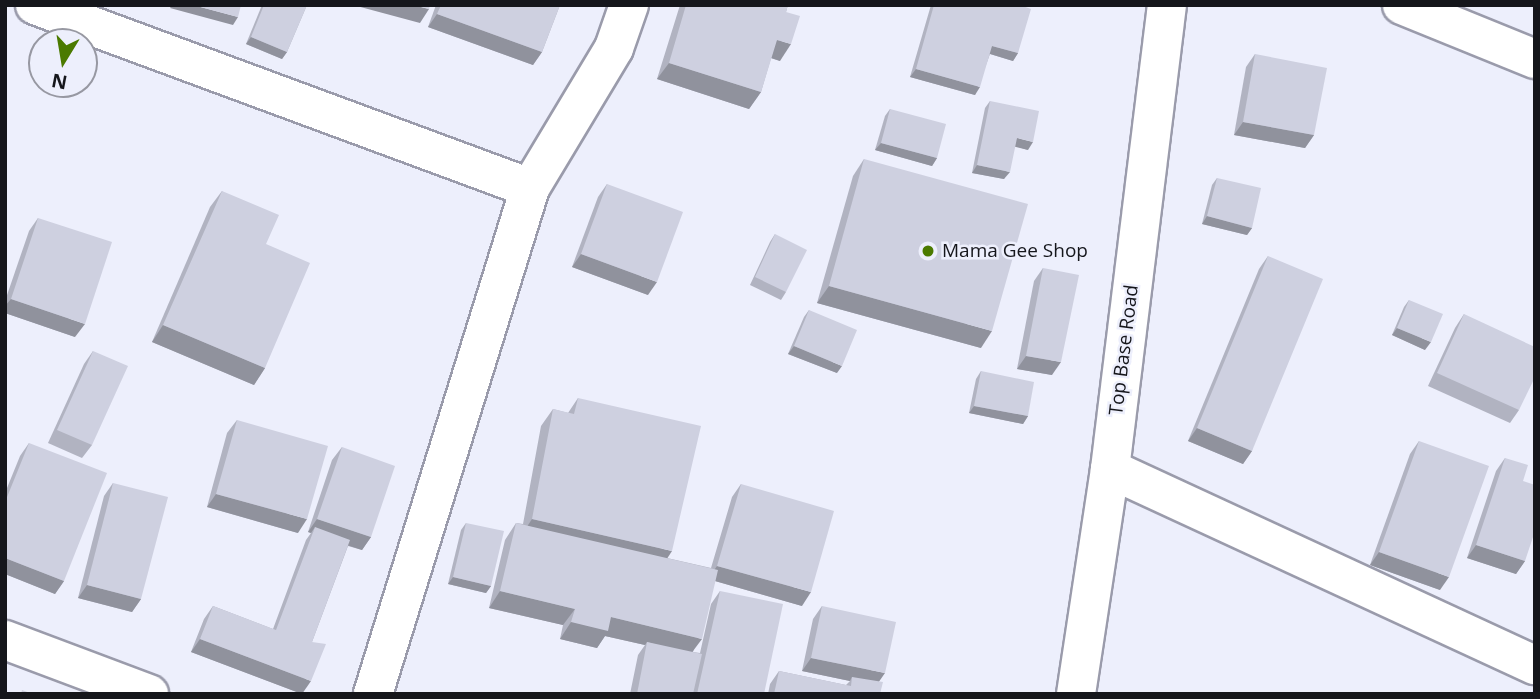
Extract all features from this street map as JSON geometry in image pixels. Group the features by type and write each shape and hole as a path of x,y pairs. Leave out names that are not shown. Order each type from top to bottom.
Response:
{"street":[{"path":"35,5 530,188"},
{"path":"373,694 530,188 614,48 629,5"},
{"name":"Top Base Road","path":"1076,694 1110,469 1167,5"},
{"path":"1402,5 1535,59"},
{"path":"1110,469 1535,664"},
{"path":"5,640 149,694"}],"building":[{"path":"193,5 241,5 238,17"},
{"path":"264,5 307,5 287,52 251,37"},
{"path":"413,5 430,5 429,9"},
{"path":"441,5 560,5 542,52 437,14"},
{"path":"686,5 788,5 786,12 800,16 791,44 777,40 761,92 669,63"},
{"path":"934,5 1020,5 1031,9 1018,53 992,46 980,87 916,69"},
{"path":"1255,54 1327,68 1314,135 1243,122"},
{"path":"990,101 1039,111 1033,142 1017,138 1010,172 977,165"},
{"path":"890,109 946,124 937,158 881,143"},
{"path":"864,159 1028,204 992,331 829,286"},
{"path":"1217,178 1261,188 1252,228 1207,216"},
{"path":"607,184 683,212 657,282 581,254"},
{"path":"222,191 279,215 266,244 310,263 265,368 163,325"},
{"path":"38,218 112,242 85,324 11,299"},
{"path":"775,234 807,250 786,292 755,277"},
{"path":"1268,256 1323,279 1252,451 1197,428"},
{"path":"1043,268 1079,275 1061,362 1026,356"},
{"path":"1409,300 1443,314 1431,342 1397,328"},
{"path":"809,310 857,330 842,366 794,346"},
{"path":"1464,314 1535,347 1535,377 1519,410 1437,373"},
{"path":"93,351 128,366 92,445 57,430"},
{"path":"981,371 1034,382 1028,416 974,406"},
{"path":"578,398 701,426 672,551 532,519 553,409 574,414"},
{"path":"237,420 328,446 307,519 216,494"},
{"path":"1419,441 1489,466 1449,577 1379,552"},
{"path":"29,443 107,473 64,581 5,558 5,502"},
{"path":"342,447 395,466 371,537 317,519"},
{"path":"1505,458 1528,465 1523,481 1535,485 1535,531 1525,561 1476,545"},
{"path":"113,483 168,497 141,599 87,585"},
{"path":"741,484 834,511 811,592 717,566"},
{"path":"466,523 504,531 491,586 453,577"},
{"path":"516,523 718,570 702,639 611,617 608,631 571,622 575,609 500,591"},
{"path":"315,527 350,540 312,642 326,644 311,681 200,639 213,606 276,630"},
{"path":"720,591 783,604 764,694 697,694"},
{"path":"822,606 896,622 885,673 811,658"},
{"path":"647,642 702,654 693,694 637,694"},
{"path":"779,671 851,686 852,677 883,682 880,694 774,694"}],"place":[{"name":"Mama Gee Shop","path":"928,251"}]}
